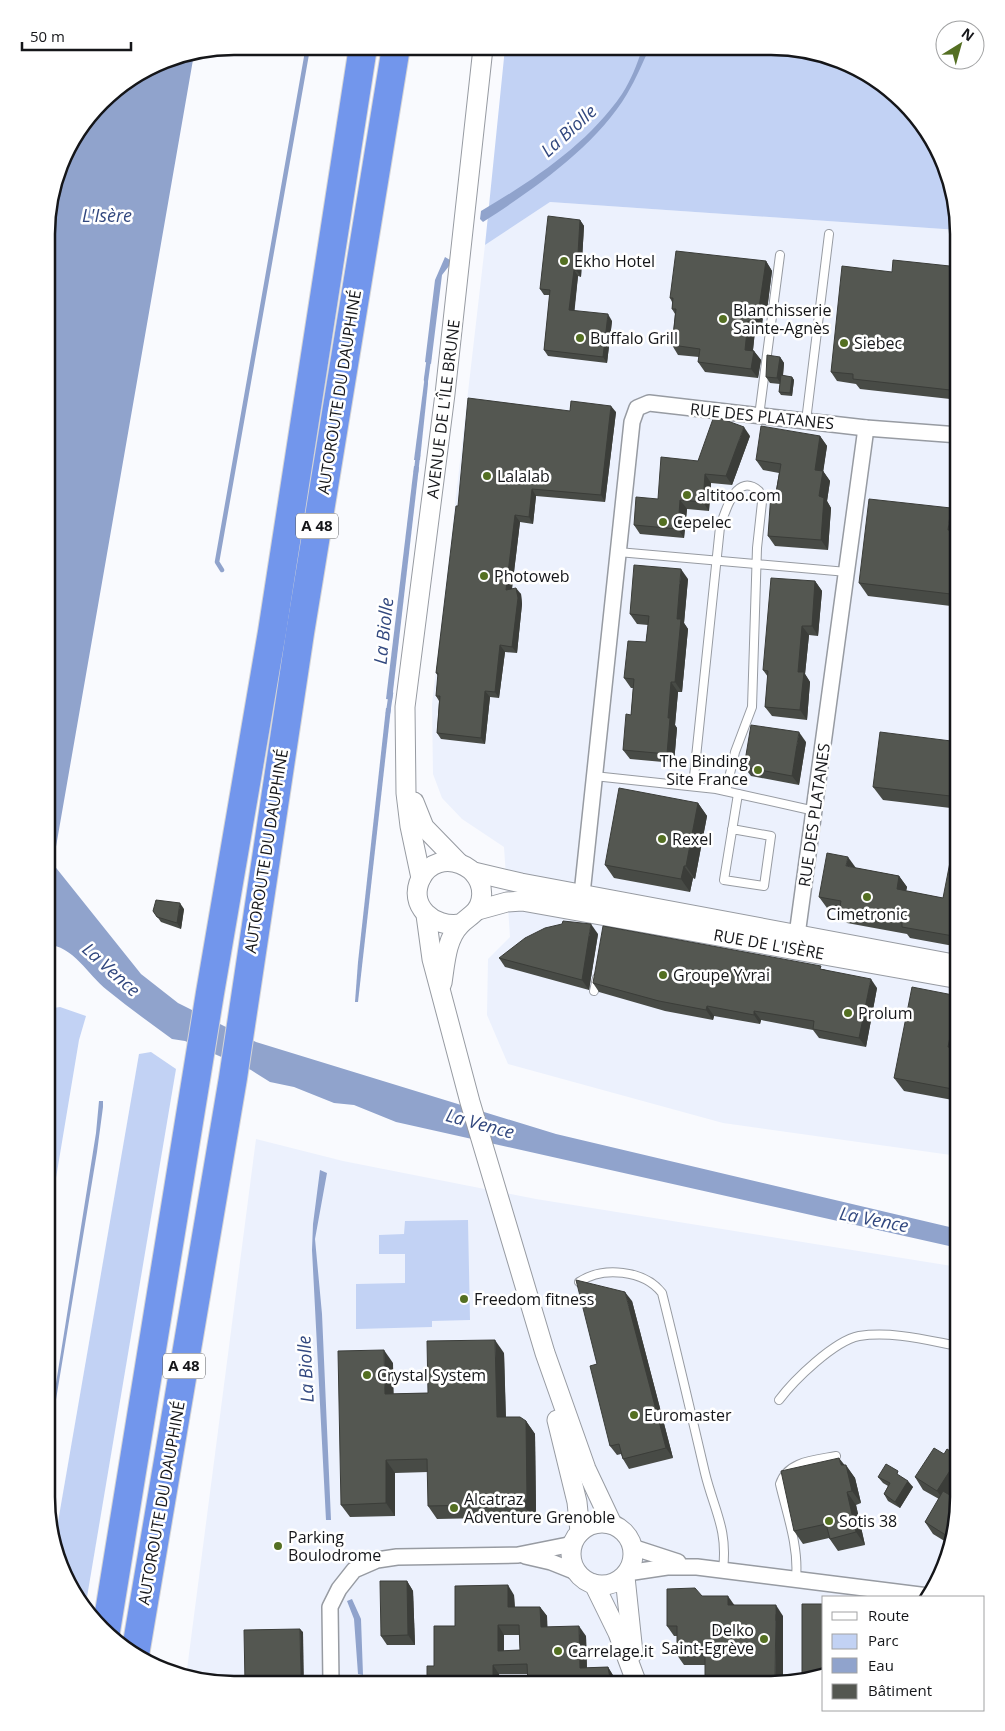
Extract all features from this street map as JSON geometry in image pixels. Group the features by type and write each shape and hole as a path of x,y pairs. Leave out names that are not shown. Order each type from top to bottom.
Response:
{"highway":[{"name":"AUTOROUTE DU DAUPHINÉ","path":"107,1624 210,993 272,632 362,55"},
{"name":"AUTOROUTE DU DAUPHINÉ","path":"137,1647 232,1078 300,633 395,55"}],"street":[{"name":"AVENUE DE L'ÎLE BRUNE","path":"421,878 410,826 405,770 405,707 445,394 482,55"},
{"name":"RUE DES PLATANES","path":"581,902 632,422 637,408 649,403 866,428 797,935"},
{"path":"866,428 950,434"},
{"name":"AVENUE DE L'ÎLE BRUNE","path":"405,770 412,799 424,826 466,867"},
{"path":"441,992 446,956 453,934 460,924 473,916 478,910 482,890 466,867 450,861 433,865 421,878 418,885 418,901 426,915 432,959 483,1149 552,1376 586,1469 612,1524 624,1532 632,1547 633,1559 626,1575 636,1676"},
{"name":"RUE DE L'ISÈRE","path":"466,867 581,902 608,914 950,978"},
{"name":"RUE DE L'ISÈRE","path":"478,910 507,902 581,902"},
{"name":"RUE DE L'ISÈRE","path":"608,914 797,935 950,964"},
{"path":"426,915 442,924 460,924"},
{"path":"552,1376 556,1416 577,1502 576,1538 571,1554 576,1572"},
{"path":"518,1555 576,1538 595,1524 612,1524"},
{"path":"632,1547 661,1558 697,1567"},
{"path":"331,1676 330,1607 339,1589 354,1570 377,1560 518,1555 551,1562 576,1572 584,1580 594,1584 612,1584 626,1575 667,1568 697,1567 921,1595"},
{"path":"594,1584 618,1632 634,1676"}],"lane":[{"path":"806,421 829,234"},
{"path":"759,416 780,255"},
{"path":"693,786 720,527 730,498 742,487 751,486 759,491 762,502 757,564 752,707 735,752 726,792"},
{"path":"618,552 846,572"},
{"path":"594,776 693,786 815,811"},
{"path":"732,829 771,836 764,886 724,880 732,829 738,794"},
{"path":"594,991 599,965"},
{"path":"579,1282 588,1276 608,1273 638,1275 657,1286 662,1293 714,1507 723,1526 726,1548 723,1569"},
{"path":"779,1400 807,1369 839,1346 858,1336 905,1336 950,1344"},
{"path":"796,1578 797,1567 793,1541 780,1484 788,1469 836,1456"}],"shaded area":[{"path":"550,202 950,229 950,1155 723,1123 508,1064 487,1015 488,959 510,937 504,847 462,819 442,798 433,774 432,704 485,245"},
{"path":"256,1139 343,1161 536,1199 950,1266 950,1509 941,1555 932,1576 920,1596 822,1596 822,1669 783,1676 222,1676 187,1670"}],"green space":[{"path":"504,55 783,55 829,64 850,73 880,92 898,107 913,125 932,155 941,176 950,222 950,229 550,202 485,245"},
{"path":"60,1007 86,1016 79,1040 55,1184 55,1008"},
{"path":"151,1052 176,1069 87,1599 73,1576 64,1555 57,1525 139,1054"},
{"path":"468,1220 470,1320 432,1321 432,1327 356,1329 356,1284 405,1283 405,1254 379,1254 379,1235 404,1234 405,1221"}],"water":[{"path":"640,55 646,55 627,94 599,131 543,181 483,222 480,219 481,211 539,174 593,129 622,94 634,72"},
{"name":"L'Isère","path":"193,60 55,853 55,222 58,199 64,176 73,155 92,125 107,107 144,79 176,64"},
{"path":"445,257 450,260 449,266 442,275 431,364 425,362 435,280"},
{"path":"425,375 428,375 428,384 420,460 414,460"},
{"path":"414,466 419,467 392,700 386,699"},
{"path":"386,708 391,708 358,1002 355,1002 358,962"},
{"name":"L'Isère","path":"55,866 141,974 178,1003 256,1042 556,1134 950,1227 950,1246 396,1122 354,1105 334,1103 294,1087 270,1082 251,1070 185,1041 172,1039 107,990 72,955 56,946"},
{"path":"99,1101 103,1101 97,1152 55,1406 55,1390 96,1133"},
{"path":"320,1170 327,1173 315,1239 322,1314 331,1520 326,1520 312,1250 313,1224"},
{"path":"352,1599 361,1619 363,1675 358,1674 354,1619 347,1601"}],"building":[{"path":"548,216 580,220 577,271 574,270 569,310 608,314 603,357 544,350 550,290 540,289"},
{"name":"Blanchisserie Sainte-Agnès","path":"676,251 766,261 755,322 748,321 745,350 754,351 751,369 698,362 700,349 672,345 676,309 672,309 673,298 670,298"},
{"path":"893,260 950,266 950,390 853,379 853,374 831,372 842,266 892,272"},
{"path":"767,355 780,357 777,378 766,377"},
{"path":"781,375 792,377 790,393 779,392"},
{"name":"Photoweb","path":"468,398 570,411 571,401 611,406 601,495 532,489 529,517 515,515 506,590 516,588 518,598 512,647 500,645 495,692 485,691 481,738 437,733 440,696 436,696 438,673 436,673 456,506 458,506"},
{"path":"714,416 744,427 726,476 705,474 703,502 680,500 678,529 634,525 636,497 658,499 661,457 698,461"},
{"path":"761,426 820,436 815,470 823,471 819,496 824,498 821,540 768,536 771,493 776,493 781,464 756,460"},
{"path":"869,499 950,508 948,530 950,530 950,594 859,583"},
{"path":"634,565 681,569 677,619 681,619 675,682 671,682 667,754 623,750 626,714 631,715 634,679 624,678 628,641 646,642 649,616 630,614"},
{"path":"771,578 815,581 812,626 802,626 798,672 804,672 800,710 765,707 768,671 763,670"},
{"path":"751,725 799,732 792,776 744,767"},
{"path":"880,732 950,741 950,796 873,787"},
{"path":"619,788 698,803 686,866 684,866 681,879 605,865"},
{"path":"827,853 848,857 846,866 899,876 897,889 943,898 950,862 950,935 902,927 902,923 839,911 841,901 819,897"},
{"path":"156,900 180,903 177,923 157,917 153,911"},
{"path":"563,921 591,924 582,980 499,958 525,938 545,928 562,924"},
{"path":"603,926 821,966 820,969 871,979 859,1038 813,1029 814,1021 754,1011 754,1015 707,1006 706,1010 659,1001 593,983"},
{"path":"912,987 950,994 950,1037 948,1047 950,1047 950,1088 894,1078"},
{"name":"Euromaster","path":"576,1280 625,1292 666,1448 623,1459 619,1444 610,1446 590,1366 597,1364"},
{"path":"495,1340 497,1417 520,1417 526,1421 527,1499 523,1504 428,1506 427,1459 386,1460 386,1503 341,1505 338,1351 384,1350 385,1394 428,1393 427,1341"},
{"path":"934,1448 944,1454 947,1449 950,1451 950,1471 937,1491 915,1477"},
{"name":"Sotis 38","path":"839,1458 841,1465 846,1465 852,1491 847,1492 856,1532 830,1539 826,1524 794,1531 781,1471"},
{"path":"886,1464 898,1471 897,1474 908,1481 895,1502 884,1494 890,1483 878,1477"},
{"path":"943,1491 950,1495 946,1535 925,1522"},
{"path":"380,1581 407,1581 408,1635 381,1636"},
{"path":"508,1585 508,1607 540,1607 541,1627 579,1626 580,1668 608,1667 610,1676 528,1676 527,1664 493,1665 493,1676 427,1676 427,1666 434,1666 434,1626 455,1626 455,1586","holes":["498,1625 519,1625 520,1650 498,1651"]},
{"path":"695,1588 702,1596 728,1596 728,1605 776,1605 775,1676 705,1676 705,1655 677,1655 677,1626 667,1626 667,1589"},
{"path":"802,1604 822,1604 822,1669 802,1673"},
{"path":"300,1629 301,1676 245,1676 244,1630"}],"waterway":[{"path":"222,570 217,562 307,55"},
{"name":"La Biolle","path":"426,380 429,358"},
{"name":"La Biolle","path":"416,472 418,455"},
{"name":"La Biolle","path":"388,713 391,693"}],"place":[{"name":"Ekho Hotel","path":"564,261"},
{"name":"Blanchisserie Sainte-Agnès","path":"723,319"},
{"name":"Buffalo Grill","path":"580,338"},
{"name":"Siebec","path":"844,343"},
{"name":"Lalalab","path":"487,476"},
{"name":"altitoo.com","path":"687,495"},
{"name":"Cepelec","path":"663,522"},
{"name":"Photoweb","path":"484,576"},
{"name":"The Binding Site France","path":"758,770"},
{"name":"Rexel","path":"662,839"},
{"name":"Cimetronic","path":"867,897"},
{"name":"Groupe Yvrai","path":"663,975"},
{"name":"Prolum","path":"848,1013"},
{"name":"Freedom fitness","path":"464,1299"},
{"name":"Crystal System","path":"367,1375"},
{"name":"Euromaster","path":"634,1415"},
{"name":"Alcatraz Adventure Grenoble","path":"454,1508"},
{"name":"Sotis 38","path":"829,1521"},
{"name":"Parking Boulodrome","path":"278,1546"},
{"name":"Delko Saint-Egrève","path":"764,1639"},
{"name":"Carrelage.it","path":"558,1651"}],"water label":[{"name":"La Vence","path":"111,970"},
{"name":"La Vence","path":"480,1124"},
{"name":"La Vence","path":"874,1220"}]}
